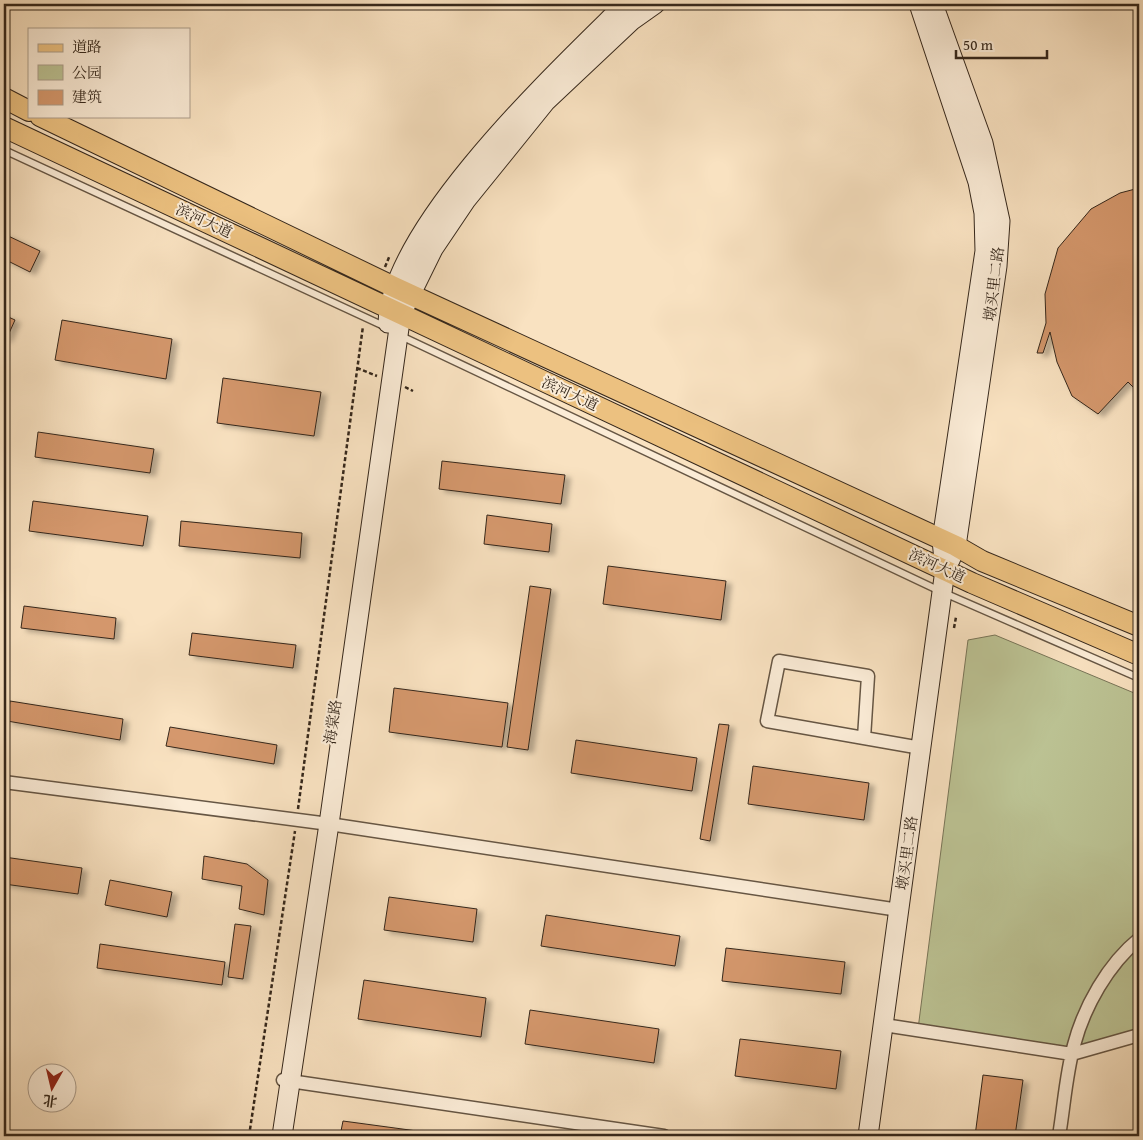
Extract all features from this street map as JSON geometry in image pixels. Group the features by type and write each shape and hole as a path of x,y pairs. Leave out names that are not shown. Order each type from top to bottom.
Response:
{"main road":[{"path":"4,98 28,110"},
{"name":"滨河大道","path":"44,118 394,287 949,543 982,561 1139,626"},
{"name":"滨河大道","path":"4,127 394,321 945,570 1139,655"}],"street":[{"name":"墩买里二路","path":"868,1136 949,543 985,251 984,213 978,182 919,4"},
{"name":"墩买里二路","path":"933,4 983,143 1000,222 997,266 949,543"},
{"name":"海棠路","path":"282,1136 286,1080 394,321 394,287 433,249 466,200 533,116 632,8"},
{"path":"864,738 868,676 779,661 767,721 921,748"},
{"path":"4,782 324,823 899,910"},
{"path":"1059,1136 1074,1045 1094,994 1111,970 1139,939"},
{"path":"884,1025 1072,1054 1139,1035"},
{"name":"海棠路","path":"272,1136 286,1080"},
{"path":"286,1080 664,1136"}],"lane":[{"path":"4,150 365,317 394,321 942,592 1139,678"}],"path":[{"path":"390,255 394,287"},
{"path":"248,1136 296,820 365,317"}],"green space":[{"path":"995,635 1139,695 1139,1033 1065,1054 918,1029 968,640"}],"building":[{"path":"1139,188 1139,393 1128,382 1098,414 1072,396 1057,362 1050,332 1043,353 1037,353 1046,323 1045,294 1058,248 1091,209 1120,193"},
{"path":"4,234 40,251 30,272 4,259"},
{"path":"4,315 15,320 6,340 4,339"},
{"path":"62,320 172,339 166,379 55,360"},
{"path":"223,378 321,392 314,436 217,423"},
{"path":"38,432 154,449 150,473 35,457"},
{"path":"442,461 565,475 561,504 439,489"},
{"path":"33,501 148,516 143,546 29,531"},
{"path":"487,515 552,524 549,552 484,544"},
{"path":"181,521 302,533 300,558 179,546"},
{"path":"608,566 726,581 721,620 603,604"},
{"path":"530,586 551,589 528,750 507,747"},
{"path":"24,606 116,618 114,639 21,628"},
{"path":"192,633 296,645 293,668 189,655"},
{"path":"394,688 508,703 502,747 389,732"},
{"path":"10,701 123,719 120,740 7,721"},
{"path":"719,724 729,725 710,841 700,839"},
{"path":"170,727 277,745 274,764 166,746"},
{"path":"576,740 697,758 692,791 571,773"},
{"path":"753,766 869,783 864,820 748,804"},
{"path":"204,856 247,864 268,880 264,915 239,909 242,886 202,879"},
{"path":"4,857 82,868 78,894 4,884"},
{"path":"110,880 172,892 167,917 105,905"},
{"path":"389,897 477,909 473,942 384,930"},
{"path":"546,915 680,936 675,966 541,946"},
{"path":"235,924 251,926 243,979 228,977"},
{"path":"100,944 225,962 222,985 97,968"},
{"path":"726,948 845,962 841,994 722,981"},
{"path":"364,980 486,998 481,1037 358,1019"},
{"path":"530,1010 659,1029 654,1063 525,1044"},
{"path":"740,1039 841,1051 836,1089 735,1076"},
{"path":"983,1075 1023,1080 1015,1136 975,1136"},
{"path":"343,1121 454,1136 340,1136"}]}
